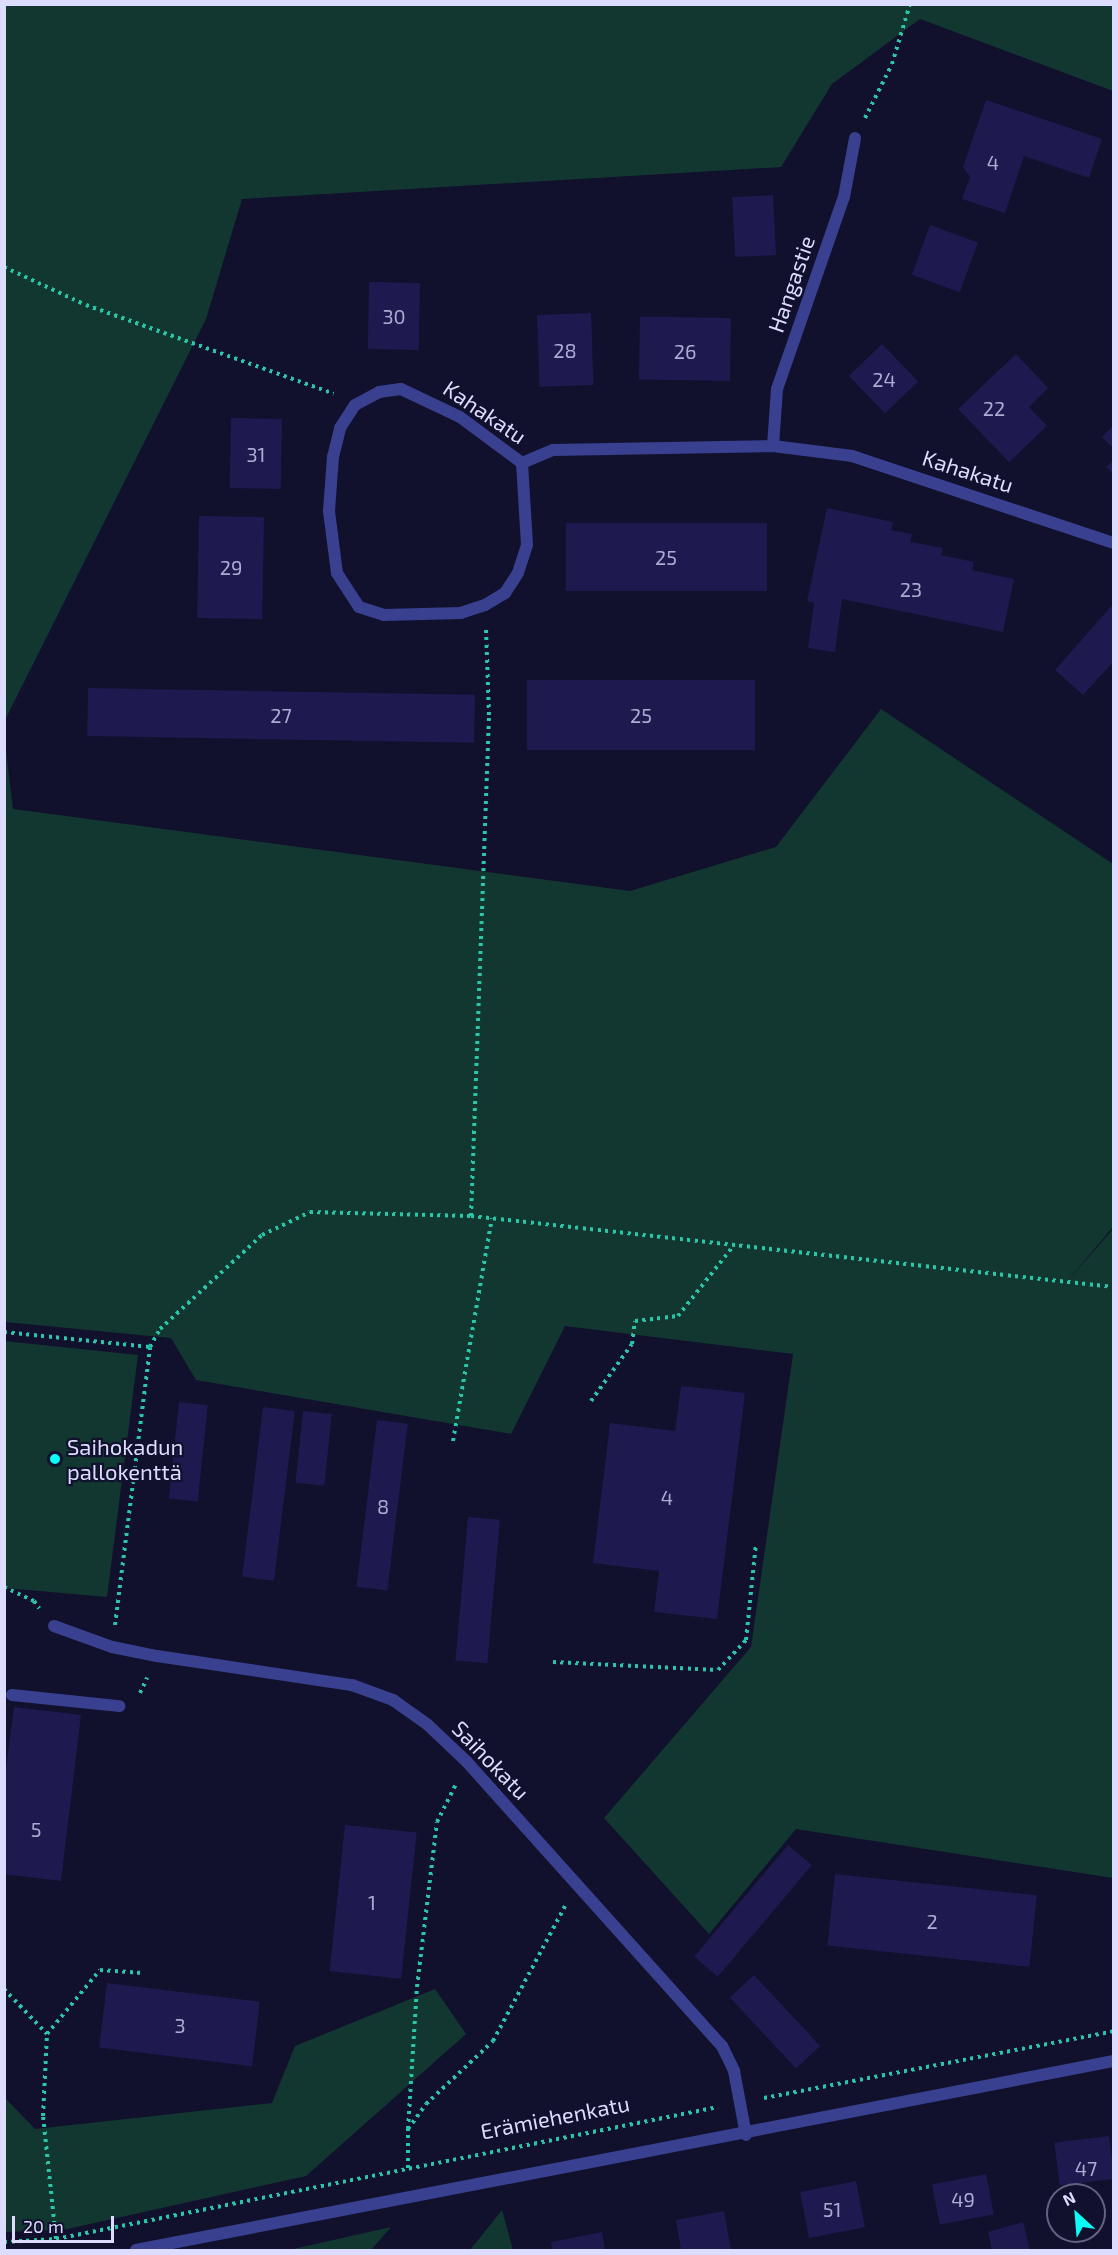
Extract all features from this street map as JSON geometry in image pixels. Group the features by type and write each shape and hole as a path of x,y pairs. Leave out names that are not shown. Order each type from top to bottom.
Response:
{"street":[{"name":"Hangastie","path":"773,446 777,389 844,197 855,138"},
{"name":"Kahakatu","path":"401,389 425,397 460,417 522,462 527,544 512,583 485,605 461,613 384,615 359,607 347,592 338,573 329,511 333,457 340,428 355,405 379,392 401,389"},
{"name":"Kahakatu","path":"522,462 553,450 773,446 852,456 1113,543"},
{"name":"Saihokatu","path":"54,1626 112,1647 157,1656 352,1685 393,1700 428,1725 466,1762 722,2046 735,2071 746,2135"},
{"path":"12,1695 119,1706"},
{"path":"136,2250 746,2135 1113,2061"}],"path":[{"path":"855,138 892,64 910,4"},
{"path":"4,267 86,304 355,405"},
{"path":"471,1216 489,716 485,605"},
{"path":"112,1647 150,1347 160,1329 262,1235 310,1212 471,1216 1113,1287"},
{"path":"453,1441 492,1218"},
{"path":"591,1401 632,1344 635,1321 678,1317 734,1245"},
{"path":"4,1332 150,1347"},
{"path":"553,1662 718,1670 746,1640 756,1544"},
{"path":"4,1587 34,1601 54,1626"},
{"path":"119,1706 139,1695 157,1656"},
{"path":"408,2168 408,2129 417,1987 437,1822 466,1762"},
{"path":"408,2129 426,2103 493,2041 560,1920 574,1882"},
{"path":"56,2239 43,2116 47,2034 100,1970 143,1973"},
{"path":"4,1989 47,2034"},
{"name":"Erämiehenkatu","path":"4,2242 56,2239 741,2102 1113,2031"}],"green space":[{"path":"5,4 1113,5 1113,91 920,19 832,84 781,167 242,199 206,319 5,720"},
{"path":"881,709 1113,864 1113,1227 1064,1285 1113,1229 1113,1878 796,1829 709,1934 604,1818 751,1647 793,1354 565,1326 511,1434 196,1380 171,1338 5,1322 5,743 13,809 630,891 776,847"},
{"path":"4,1341 138,1355 107,1597 5,1588"},
{"path":"435,1989 466,2034 306,2176 63,2230 5,2232 5,2098 35,2129 272,2103 295,2046"},
{"path":"502,2210 513,2250 470,2250"},
{"path":"391,2227 371,2250 289,2250"}],"building":[{"path":"986,100 1102,139 1089,178 1024,156 1005,213 962,199 970,177 963,167"},
{"path":"773,195 776,255 735,257 732,197"},
{"path":"930,225 978,242 960,292 912,275"},
{"path":"369,282 420,283 419,350 368,349"},
{"path":"591,313 594,385 540,387 537,315"},
{"path":"640,316 731,318 730,381 639,379"},
{"path":"882,344 918,381 885,413 849,376"},
{"path":"1016,354 1048,388 1029,407 1047,426 1009,462 958,409"},
{"path":"231,418 282,419 281,489 230,488"},
{"path":"1114,425 1114,449 1102,437"},
{"path":"1114,460 1114,474 1106,467"},
{"path":"827,508 893,522 891,530 912,534 910,542 943,548 941,555 974,562 972,570 1014,579 1003,632 842,599 835,652 808,648 814,603 807,601"},
{"path":"199,516 264,517 262,619 197,618"},
{"path":"566,523 767,523 767,591 566,591"},
{"path":"1114,603 1114,661 1083,695 1055,670"},
{"path":"527,680 755,680 755,750 527,750"},
{"path":"88,688 475,695 474,743 87,736"},
{"path":"681,1386 745,1393 717,1619 654,1612 659,1571 593,1563 610,1423 675,1431"},
{"path":"179,1402 208,1405 198,1501 169,1498"},
{"path":"263,1407 295,1411 274,1581 242,1577"},
{"path":"303,1411 332,1414 324,1486 295,1483"},
{"path":"377,1420 408,1424 387,1591 357,1587"},
{"path":"468,1517 500,1520 487,1663 455,1660"},
{"path":"14,1707 81,1715 61,1881 4,1874 4,1784"},
{"path":"345,1825 417,1833 401,1979 330,1971"},
{"path":"788,1845 812,1865 718,1977 694,1957"},
{"path":"835,1874 1037,1895 1029,1967 827,1946"},
{"path":"754,1975 820,2046 796,2068 730,1998"},
{"path":"107,1983 260,2002 252,2066 99,2048"},
{"path":"1109,2136 1114,2179 1059,2183 1054,2143"},
{"path":"986,2174 994,2214 940,2225 932,2184"},
{"path":"856,2181 865,2227 809,2238 800,2192"},
{"path":"724,2211 731,2250 681,2250 676,2220"},
{"path":"1023,2222 1030,2250 992,2250 988,2232"},
{"path":"602,2232 605,2250 552,2250 551,2242"}],"place":[{"name":"Saihokadun pallokenttä","path":"55,1459"}]}
